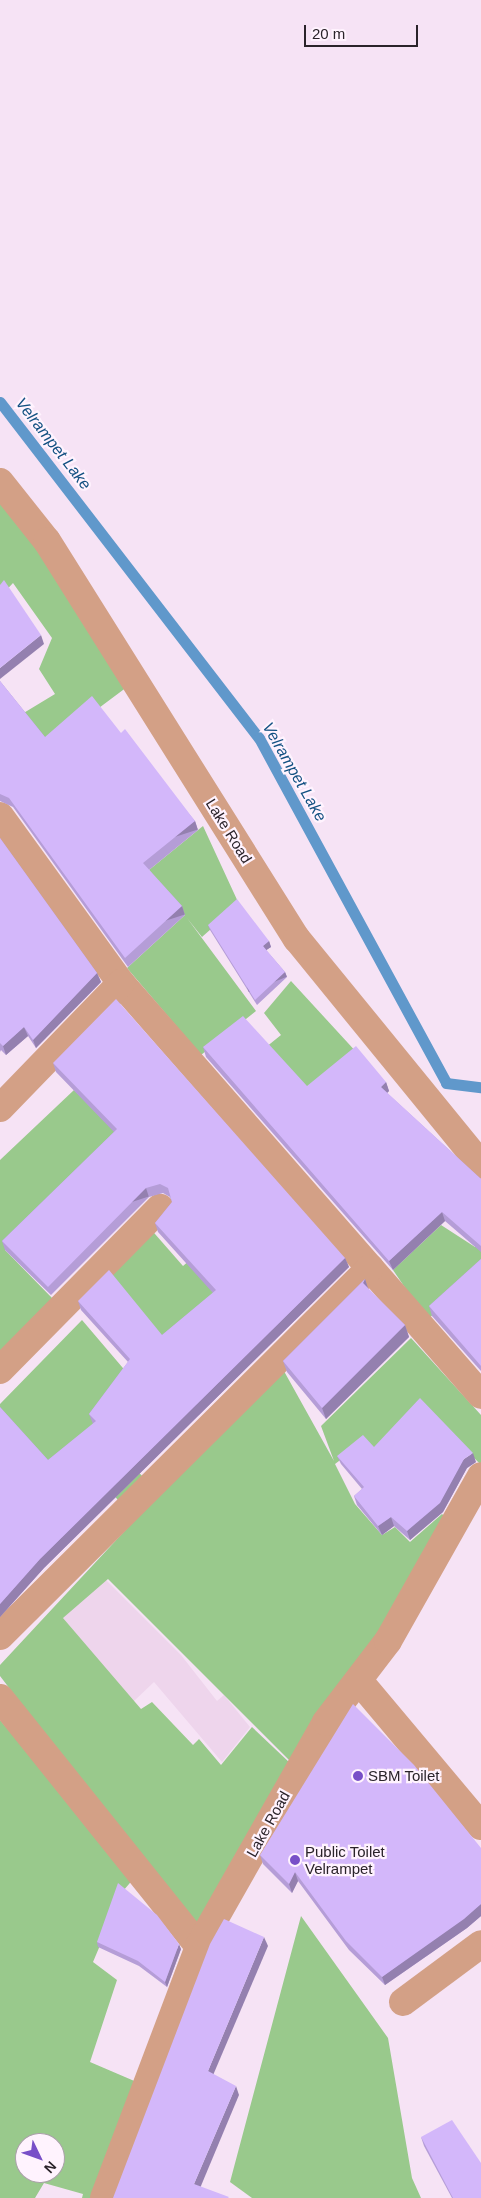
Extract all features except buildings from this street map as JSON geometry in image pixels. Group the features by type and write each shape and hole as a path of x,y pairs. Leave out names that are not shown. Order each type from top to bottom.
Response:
{"street":[{"name":"Lake Road","path":"0,482 47,541 297,939 481,1165"},
{"path":"0,816 121,983 481,1395"},
{"path":"0,1108 121,983"},
{"path":"0,1370 160,1208"},
{"path":"0,1636 370,1268"},
{"name":"Lake Road","path":"104,2198 199,1946 326,1722 360,1682 388,1641 481,1476"},
{"path":"360,1682 481,1826"},
{"path":"0,1698 199,1946"},
{"path":"403,2002 481,1944"}],"shaded area":[{"path":"104,1578 181,1655 217,1701 224,1695 250,1727 222,1762 154,1682 133,1702 63,1618"}],"green space":[{"path":"0,483 135,681 48,746 22,714 55,694 39,669 52,638 13,583 0,597"},
{"path":"203,826 239,904 202,937 187,918 256,1011 201,1055 127,968 185,915 149,870"},
{"path":"291,981 359,1055 310,1095 255,1056 281,1035 264,1013"},
{"path":"74,1090 120,1137 5,1250 54,1300 0,1354 0,1160"},
{"path":"441,1225 475,1247 481,1239 481,1285 474,1278 427,1320 393,1270"},
{"path":"148,1226 183,1266 206,1246 270,1321 165,1343 104,1269"},
{"path":"82,1320 128,1374 93,1424 144,1478 118,1500 73,1451 40,1464 0,1413 0,1404"},
{"path":"411,1338 481,1415 481,1465 424,1406 373,1449 364,1442 335,1464 355,1504 382,1535 395,1527 410,1542 442,1514 452,1523 291,1762 108,1579 63,1618 141,1709 152,1702 193,1745 199,1739 221,1765 252,1727 291,1764 197,1934 0,1676 0,1665 280,1364 334,1461 321,1426"},
{"path":"0,1720 135,1877 123,1891 93,1962 117,1980 90,2062 146,2086 104,2198 82,2198 83,2194 44,2183 35,2198 0,2198"},
{"path":"301,1916 388,2038 412,2178 421,2198 252,2198 230,2182"}],"waterway":[{"name":"Velrampet Lake","path":"0,402 259,738 446,1083 481,1087"}],"place":[{"name":"SBM Toilet","path":"358,1776"},
{"name":"Public Toilet Velrampet","path":"295,1860"}]}
